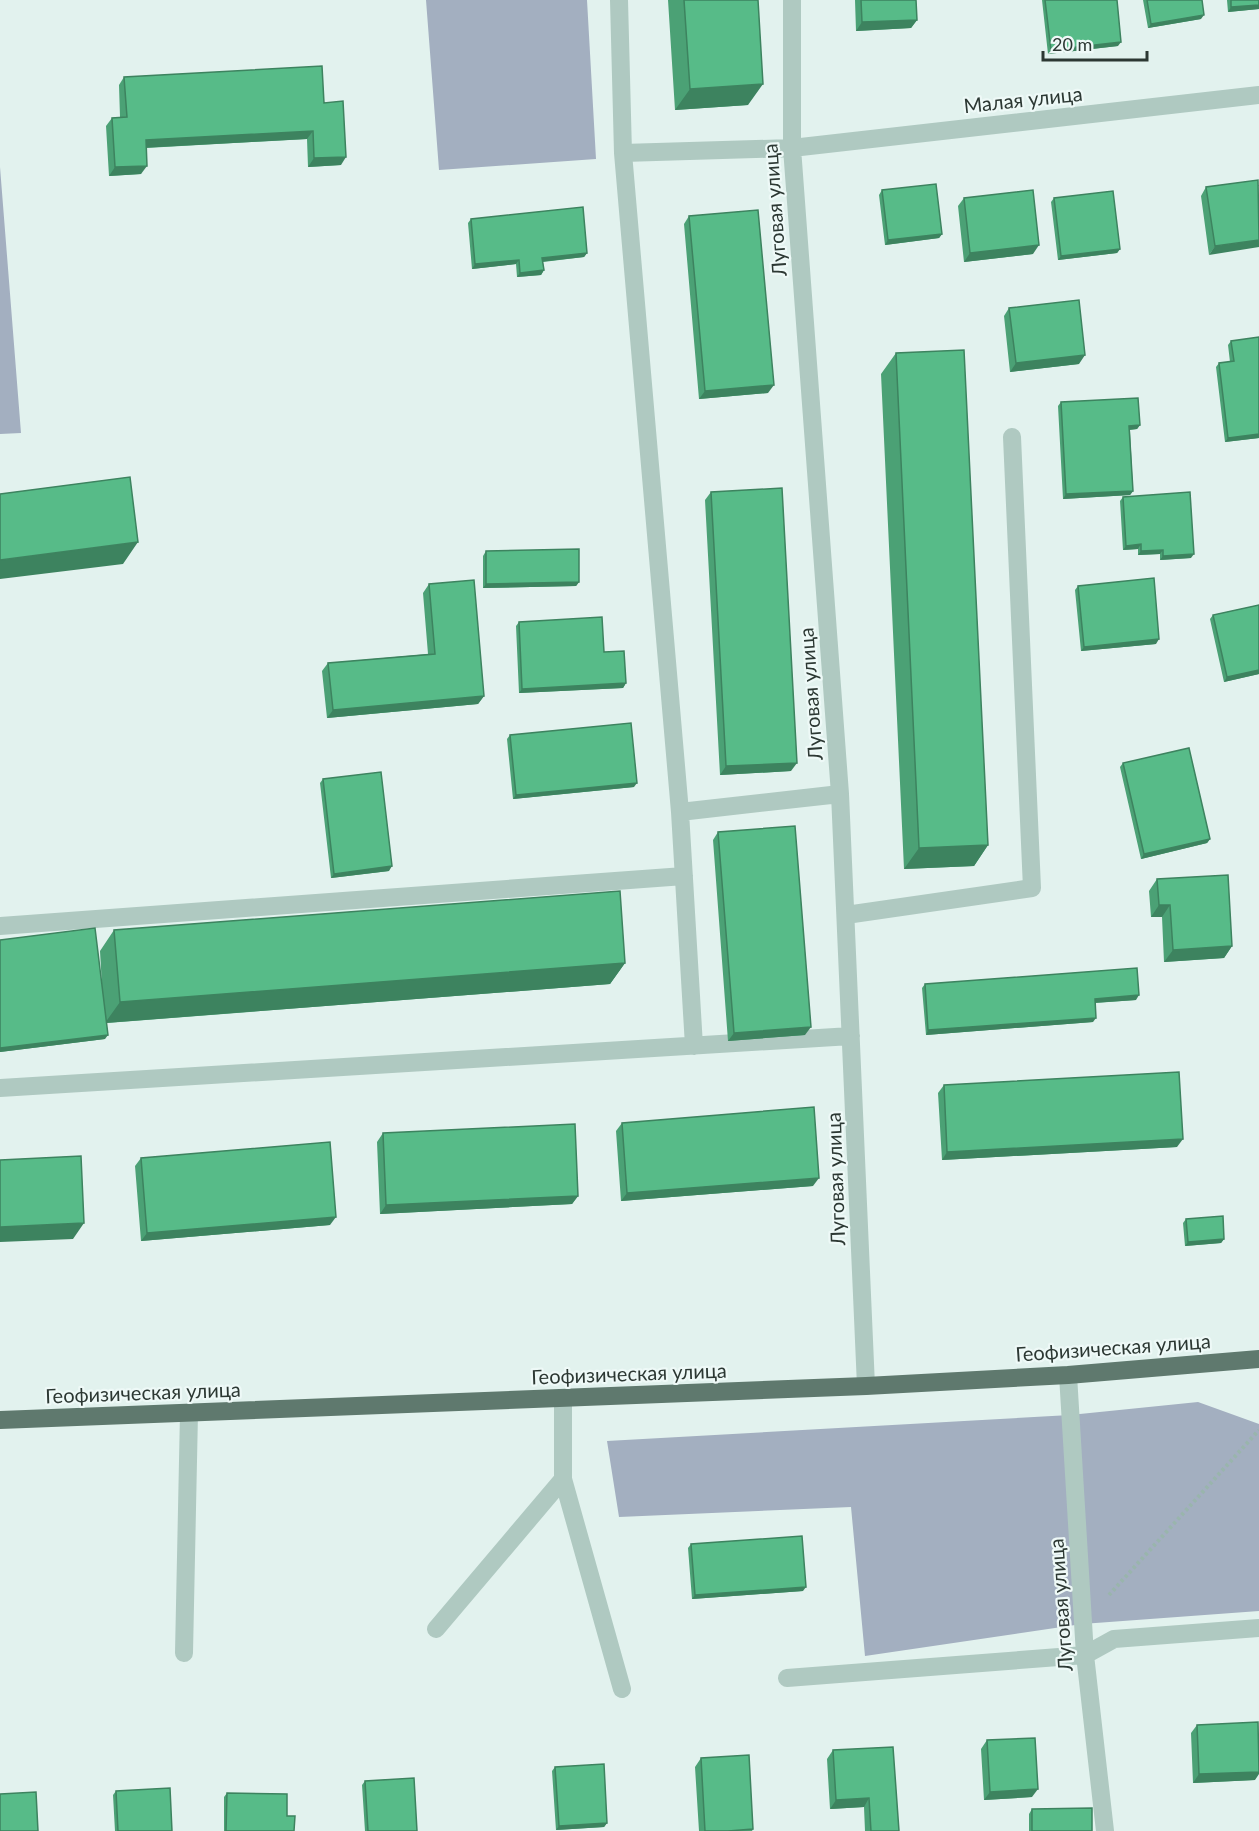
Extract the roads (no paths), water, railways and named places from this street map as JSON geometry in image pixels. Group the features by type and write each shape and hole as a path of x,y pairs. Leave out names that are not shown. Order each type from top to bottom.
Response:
{"main road":[{"name":"Геофизическая улица","path":"0,1420 866,1386 1068,1375 1259,1359"}],"street":[{"path":"619,0 623,153 680,812 694,1046"},
{"name":"Луговая улица","path":"792,0 792,148 840,794 866,1386"},
{"name":"Малая улица","path":"623,153 792,148 1259,95"},
{"path":"846,915 1032,888 1012,437"},
{"path":"680,812 840,794"},
{"path":"0,926 684,876"},
{"path":"0,1088 851,1036"},
{"name":"Луговая улица","path":"1068,1375 1082,1624 1105,1831"},
{"path":"563,1398 563,1479 621,1689"},
{"path":"184,1653 189,1413"},
{"path":"436,1629 563,1479"},
{"path":"787,1678 1085,1655 1114,1639 1259,1628"}]}
